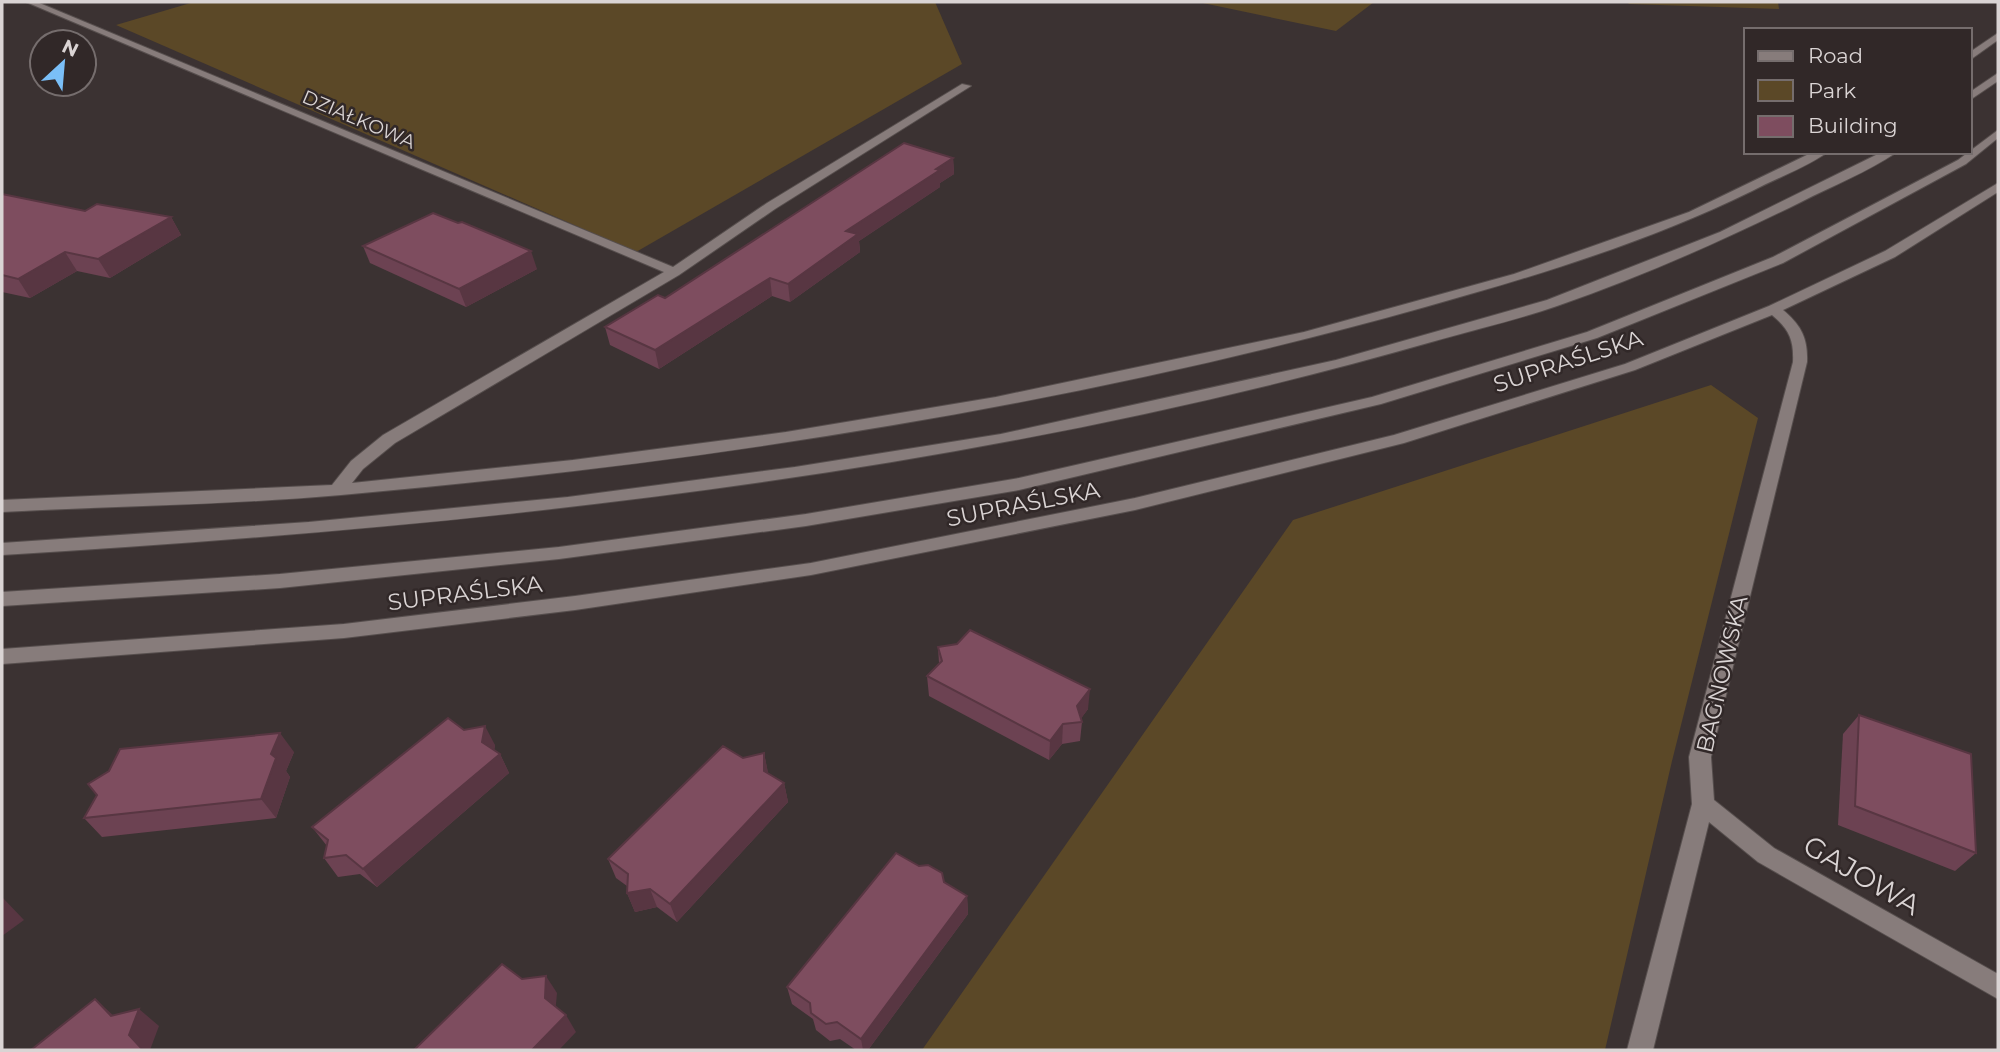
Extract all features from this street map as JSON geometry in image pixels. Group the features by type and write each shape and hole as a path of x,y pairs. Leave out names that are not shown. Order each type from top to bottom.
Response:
{"street":[{"name":"DZIAŁKOWA","path":"30,2 674,272"},
{"path":"1972,56 1998,36"},
{"path":"1972,96 1998,76"},
{"path":"337,490 357,465 389,439 674,272 771,206 966,86"},
{"path":"1972,154 1998,133"},
{"path":"2,506 337,490 786,437 996,402 1306,336 1519,277 1693,215 1818,154"},
{"path":"2,548 309,528 568,503 795,472 1000,439 1339,364 1552,303 1724,234 1887,154"},
{"path":"2,599 280,581 559,554 806,520 1019,484 1376,401 1592,335 1778,260 1962,162 1972,154"},
{"name":"SUPRAŚLSKA","path":"2,657 344,631 507,611 811,569 1135,505 1398,439 1630,367 1774,309 1890,254 1998,187"},
{"name":"BAGNOWSKA","path":"1640,1050 1703,803 1700,757 1800,362 1802,342 1792,324 1774,309"},
{"name":"GAJOWA","path":"1703,803 1766,855 1998,987"}],"green space":[{"path":"194,2 935,2 962,64 636,252 116,25"},
{"path":"1198,2 1374,2 1336,31"},
{"path":"1627,2 1778,2 1779,9 1629,4"},
{"path":"1711,385 1758,418 1672,761 1605,1050 922,1050 1293,520"}],"building":[{"path":"904,143 953,158 936,169 940,170 846,231 858,234 788,284 770,278 655,350 605,327 658,295 665,298"},
{"path":"2,194 85,211 97,204 171,217 98,259 65,252 18,279 2,275"},
{"path":"433,213 531,251 459,289 363,246"},
{"path":"970,630 1090,689 1077,706 1082,722 1063,724 1050,741 927,676 942,661 938,647 957,644"},
{"path":"1859,715 1971,754 1976,853 1855,806"},
{"path":"448,718 464,730 485,726 482,742 500,754 363,869 346,855 324,858 328,840 312,827"},
{"path":"280,733 271,754 276,758 261,799 84,818 97,795 88,784 109,771 120,749"},
{"path":"723,746 743,758 764,753 764,771 784,783 670,904 650,889 627,893 628,874 608,859"},
{"path":"896,853 919,866 928,865 942,873 944,882 967,896 861,1039 837,1022 826,1024 811,1013 810,1003 787,987"},
{"path":"502,964 522,979 546,976 545,998 566,1015 532,1050 414,1050"},
{"path":"95,999 111,1016 139,1009 129,1035 143,1050 31,1050"}]}
